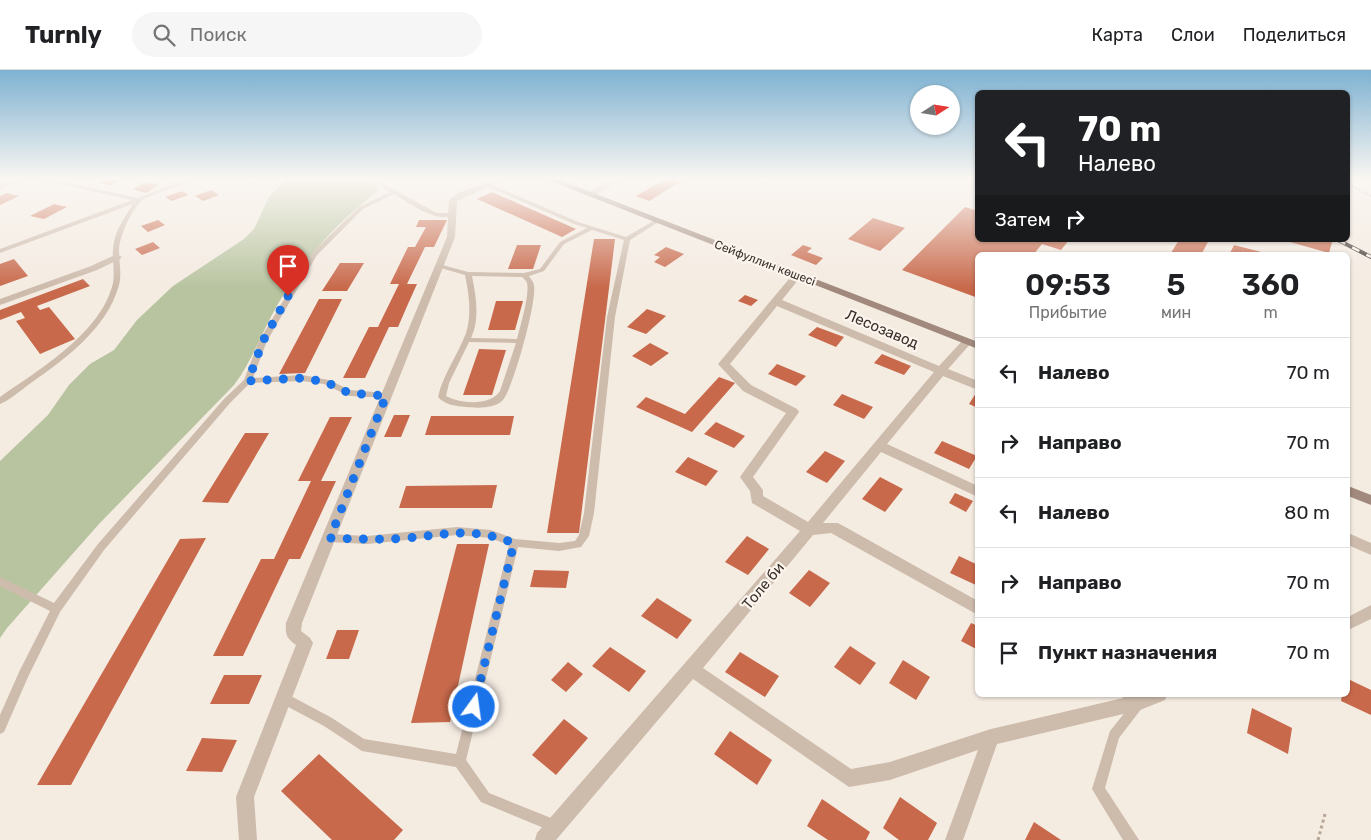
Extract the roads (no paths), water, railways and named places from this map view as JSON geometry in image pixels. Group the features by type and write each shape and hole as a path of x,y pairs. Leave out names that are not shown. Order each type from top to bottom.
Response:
{"main road":[{"name":"Сейфуллин көшесі","path":"643,216 972,344"},
{"path":"1350,492 1371,500"}],"street":[{"path":"248,840 245,797 305,643 293,634 294,623 451,237 451,216"},
{"path":"0,302 94,268 117,257"},
{"path":"797,275 724,364 747,388 793,412 746,477 756,490 757,499 810,530 833,527 975,607"},
{"name":"Лесозавод","path":"775,302 975,385"},
{"name":"Толе би","path":"550,834 810,530 941,371 972,344"},
{"path":"880,446 975,491"},
{"path":"1350,540 1371,549"},
{"path":"1350,623 1371,611"},
{"path":"692,669 849,778 890,771 991,738 1135,698"},
{"path":"954,840 991,738"}],"lane":[{"path":"0,251 95,216"},
{"path":"0,401 43,371 83,336 108,307 116,283 117,237 129,216"},
{"path":"0,728 56,609 101,547 227,401 248,381 263,341 314,254 353,216"},
{"path":"563,216 627,239"},
{"path":"330,538 375,540 457,531 491,534 514,543 559,547 578,544 584,536 600,422 611,317 627,239 656,221"},
{"path":"439,266 468,274 524,275 542,270 562,243 592,228"},
{"path":"468,274 473,296 472,322 466,340 445,383 442,397 447,402 479,404 494,402 501,397 526,316 531,287 530,281 524,275"},
{"path":"466,340 518,341"},
{"path":"248,381 302,378 326,382 349,393 386,396"},
{"path":"460,761 514,543"},
{"path":"0,581 56,609"},
{"path":"283,698 328,722 362,745 460,761 485,798 550,834"},
{"path":"1132,840 1124,831 1098,789 1114,735 1135,698"}],"railway":[{"path":"1342,242 1371,257"}]}
